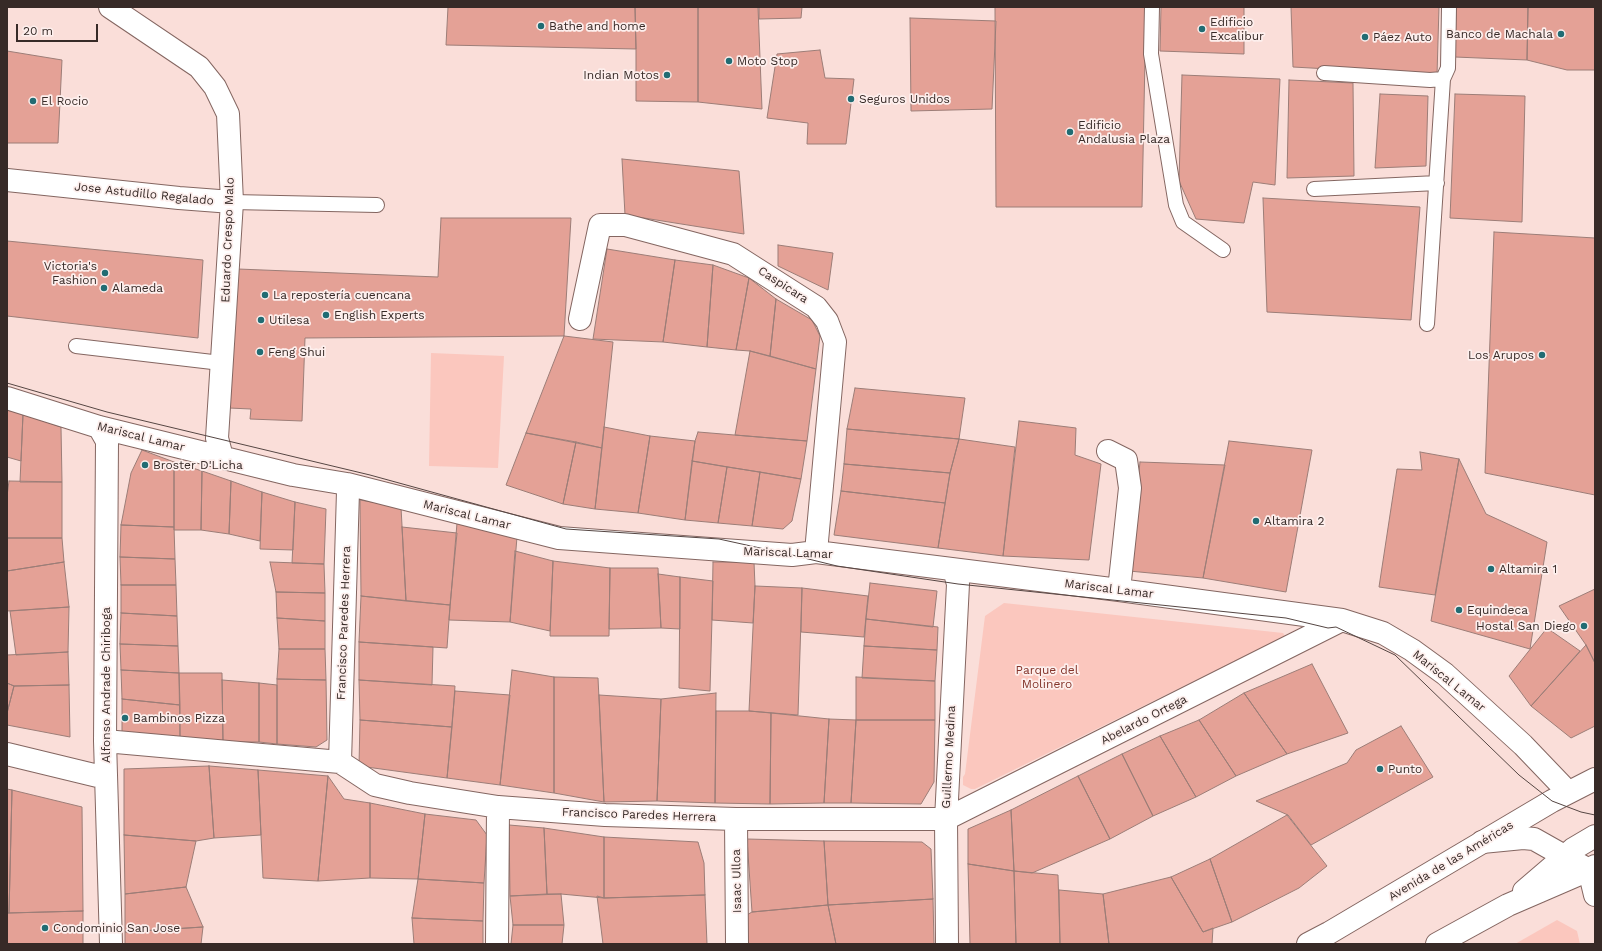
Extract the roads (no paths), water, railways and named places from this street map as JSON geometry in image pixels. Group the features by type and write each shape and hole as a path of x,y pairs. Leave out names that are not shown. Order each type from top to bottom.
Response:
{"street":[{"name":"Eduardo Crespo Malo","path":"110,7 199,67 215,87 228,114 232,202 217,438 222,457"},
{"name":"Jose Astudillo Regalado","path":"7,180 232,202"},
{"name":"Caspicara","path":"580,319 600,225 625,225 733,254 816,307 827,321 835,342 816,552"},
{"name":"Mariscal Lamar","path":"7,398 99,427 293,475 347,484 559,538 792,555 816,552 1342,620 1383,633 1412,650 1445,674 1523,745 1568,792"},
{"name":"Alfonso Andrade Chiriboga","path":"99,427 107,441 105,741 111,944"},
{"path":"1108,451 1126,460 1130,488 1119,590"},
{"name":"Francisco Paredes Herrera","path":"340,762 347,484"},
{"name":"Guillermo Medina","path":"947,944 946,819 958,584 954,570"},
{"name":"Abelardo Ortega","path":"946,819 1342,620"},
{"name":"Francisco Paredes Herrera","path":"105,741 340,762 375,785 410,793 498,807 605,816 736,819 946,819"},
{"path":"7,754 106,778"},
{"name":"Avenida de las Américas","path":"1308,944 1568,792 1595,779"},
{"path":"498,807 498,944"},
{"name":"Isaac Ulloa","path":"736,819 738,944"},
{"path":"1508,905 1565,856 1595,836"},
{"path":"1482,842 1523,838 1534,839 1565,856 1593,863"},
{"path":"1593,863 1595,895"},
{"path":"1436,944 1508,905 1593,863"}],"lane":[{"path":"1152,7 1150,54 1176,205 1183,222 1224,250"},
{"path":"1427,324 1443,79 1448,68 1448,7"},
{"path":"1324,73 1430,80 1443,79"},
{"path":"1314,190 1436,183"},
{"name":"Jose Astudillo Regalado","path":"232,202 376,205"},
{"path":"76,346 221,363"}],"tram line":[{"path":"7,383 107,412 370,475 566,529 719,539 837,566 958,584 1286,618 1328,628 1336,627 1395,655 1519,775 1552,801 1581,812 1595,815"}],"place":[{"name":"Bathe and home","path":"541,26"},
{"name":"Edificio Excalibur","path":"1202,29"},
{"name":"Banco de Machala","path":"1561,34"},
{"name":"Páez Auto","path":"1365,37"},
{"name":"Moto Stop","path":"729,61"},
{"name":"Indian Motos","path":"667,75"},
{"name":"Seguros Unidos","path":"851,99"},
{"name":"El Rocio","path":"33,101"},
{"name":"Edificio Andalusia Plaza","path":"1070,132"},
{"name":"Victoria's Fashion","path":"105,273"},
{"name":"Alameda","path":"104,288"},
{"name":"La repostería cuencana","path":"265,295"},
{"name":"English Experts","path":"326,315"},
{"name":"Utilesa","path":"261,320"},
{"name":"Feng Shui","path":"260,352"},
{"name":"Los Arupos","path":"1542,355"},
{"name":"Broster D'Licha","path":"145,465"},
{"name":"Altamira 2","path":"1256,521"},
{"name":"Altamira 1","path":"1491,569"},
{"name":"Equindeca","path":"1459,610"},
{"name":"Hostal San Diego","path":"1584,626"},
{"name":"Bambinos Pizza","path":"125,718"},
{"name":"Punto","path":"1380,769"},
{"name":"Condominio San Jose","path":"45,928"}],"park label":[{"name":"Parque del Molinero","path":"1047,677"}]}
